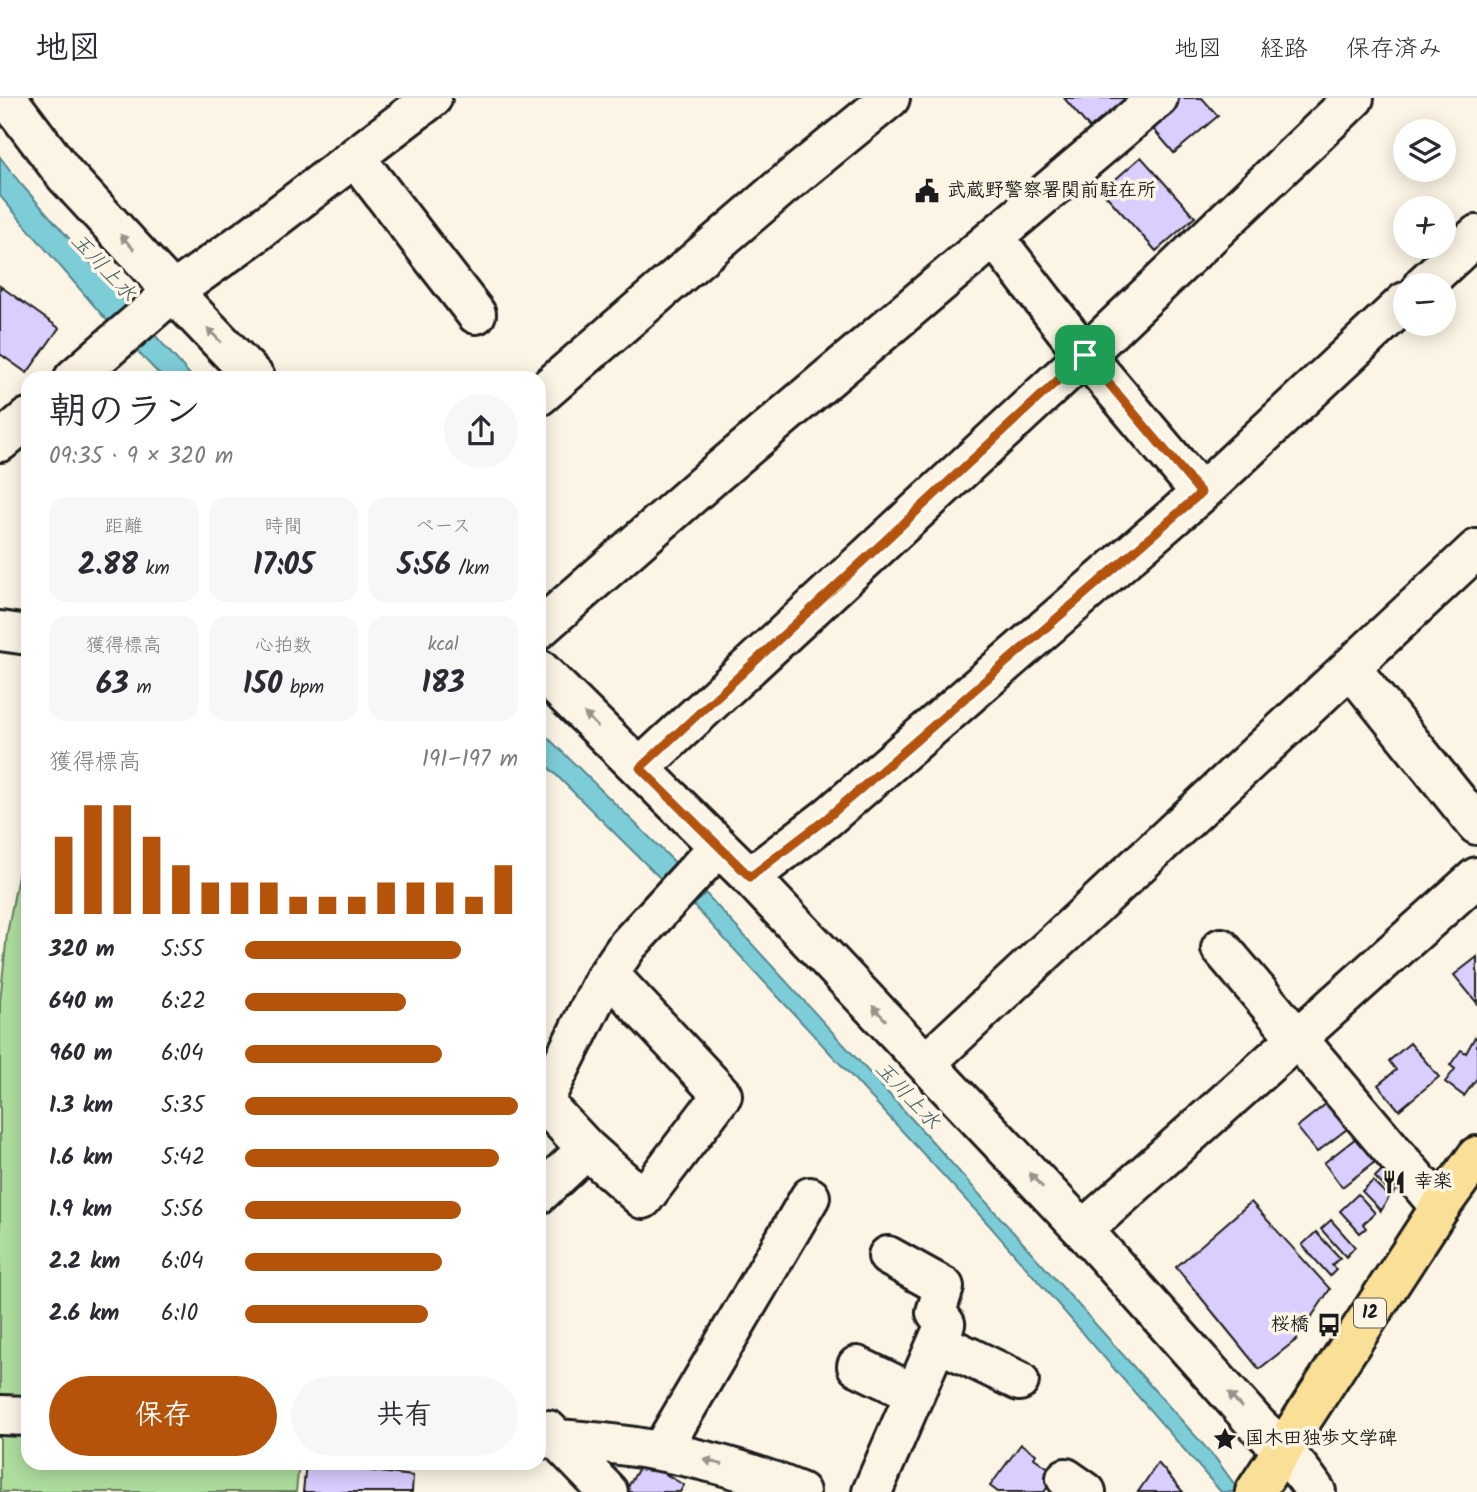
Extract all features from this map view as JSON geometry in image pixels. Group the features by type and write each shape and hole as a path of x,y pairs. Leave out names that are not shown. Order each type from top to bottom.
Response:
{"main road":[{"name":"12","path":"1268,1471 1440,1207 1477,1156"}],"street":[{"path":"7,98 163,301 247,371"},
{"path":"82,371 163,301 432,98"},
{"path":"546,390 779,189 890,98"},
{"path":"546,623 713,476 1158,98"},
{"path":"640,768 1085,355 1354,98"},
{"path":"355,157 476,314"},
{"path":"1436,273 1477,235"},
{"path":"995,238 1085,355 1201,493"},
{"path":"750,877 827,818 1201,493 1393,313"},
{"path":"0,442 21,424"},
{"path":"926,1063 1477,549"},
{"path":"0,631 21,634"},
{"path":"1350,667 1477,825"},
{"path":"546,675 640,768 695,872"},
{"path":"695,872 750,877 1083,1230 1257,1425 1268,1471 1302,1470 1316,1492"},
{"path":"546,1096 604,980 628,945 695,872"},
{"path":"1083,1230 1477,877"},
{"path":"1221,948 1440,1207"},
{"path":"546,1105 587,1149 643,1199 722,1096 620,986 604,980"},
{"path":"546,1187 587,1149"},
{"path":"661,1451 810,1197"},
{"path":"872,1492 945,1324 936,1312 944,1287 888,1256"},
{"path":"937,1342 1019,1381"},
{"path":"857,1366 915,1394"},
{"path":"0,1415 21,1416"},
{"path":"546,1433 710,1460 800,1492"},
{"path":"546,1434 608,1492"}],"green space":[{"path":"21,860 21,1470 298,1470 296,1492 0,1492 0,1002 7,934"}],"water":[{"path":"0,157 187,371 156,371 103,316 0,196"},
{"path":"546,736 698,885 1216,1459 1240,1492 1221,1492 990,1226 695,907 666,884 546,765"}],"building":[{"path":"1064,98 1132,98 1092,131"},
{"path":"1180,98 1202,98 1218,116 1174,153 1149,124"},
{"path":"1141,157 1195,217 1156,251 1102,191"},
{"path":"0,286 59,328 28,371 24,371 0,354"},
{"path":"1477,957 1477,1003 1454,975"},
{"path":"1475,1037 1477,1078 1464,1096 1445,1082 1455,1069 1450,1065 1461,1050 1466,1053"},
{"path":"1410,1043 1439,1077 1399,1110 1378,1085 1396,1070 1389,1061"},
{"path":"1336,1096 1356,1122 1317,1152 1297,1127"},
{"path":"1365,1131 1384,1155 1342,1187 1324,1163"},
{"path":"1387,1165 1402,1181 1392,1195 1375,1177"},
{"path":"1373,1181 1389,1197 1381,1211 1362,1191"},
{"path":"1358,1194 1375,1213 1363,1224 1366,1228 1360,1233 1340,1211"},
{"path":"1251,1202 1330,1289 1296,1340 1259,1369 1176,1267"},
{"path":"1331,1220 1355,1247 1346,1257 1321,1229"},
{"path":"1316,1232 1340,1258 1332,1265 1336,1270 1330,1276 1302,1245"},
{"path":"1021,1444 1036,1454 1034,1458 1057,1474 1044,1492 998,1492 990,1486"},
{"path":"643,1461 684,1485 680,1492 625,1492"},
{"path":"1158,1463 1183,1492 1138,1492"},
{"path":"305,1470 364,1470 413,1476 412,1492 303,1492"}],"place":[{"name":"武蔵野警察署関前駐在所","path":"927,191"},
{"name":"幸楽","path":"1394,1182"},
{"name":"桜橋","path":"1329,1325"},
{"name":"国木田独歩文学碑","path":"1225,1439"}],"route":[{"path":"1085,355 1201,493 827,818 750,877 640,768 1085,355"}],"water label":[{"name":"玉川上水","path":"103,268"},
{"name":"玉川上水","path":"907,1096"}]}
